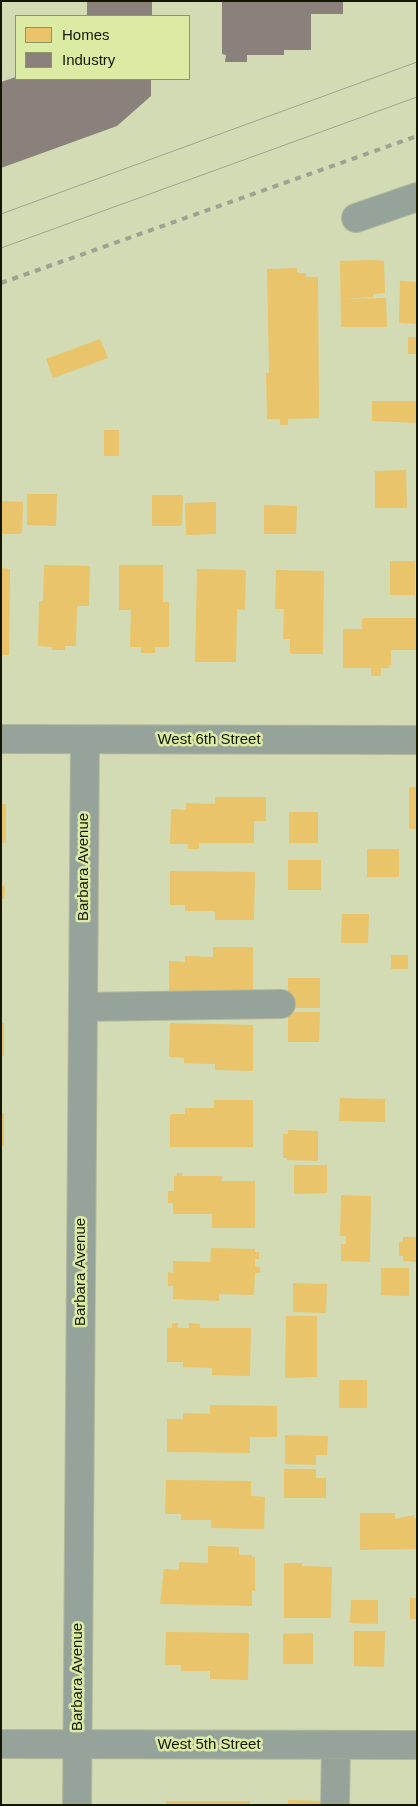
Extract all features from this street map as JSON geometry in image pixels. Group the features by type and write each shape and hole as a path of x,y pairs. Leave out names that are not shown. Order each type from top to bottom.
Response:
{"street":[{"path":"356,218 417,198"},
{"name":"West 6th Street","path":"1,739 417,740"},
{"name":"Barbara Avenue","path":"77,1805 85,740"},
{"path":"83,1007 281,1004"},
{"name":"West 5th Street","path":"1,1744 417,1745"},
{"path":"335,1805 336,1745"}],"building: Homes":[{"path":"340,261 384,261 385,293 373,294 373,297 345,299 386,298 387,327 341,327"},
{"path":"297,268 297,273 306,273 306,277 318,277 319,418 288,419 288,425 280,425 280,419 267,419 266,373 269,373 267,269"},
{"path":"400,281 417,282 417,324 399,323"},
{"path":"408,337 417,337 417,354 408,354"},
{"path":"100,339 108,358 53,378 46,359"},
{"path":"372,401 417,401 417,423 372,421"},
{"path":"104,430 119,430 119,456 104,456"},
{"path":"406,470 407,508 375,508 375,471"},
{"path":"27,494 57,494 56,526 27,525"},
{"path":"152,495 183,495 182,526 152,526"},
{"path":"1,501 23,502 22,534 1,534"},
{"path":"216,502 216,534 186,535 185,503"},
{"path":"264,505 297,506 296,534 264,534"},
{"path":"390,561 415,561 415,595 390,595"},
{"path":"44,565 90,566 89,606 77,606 76,646 65,646 65,650 52,650 52,647 38,646 39,601 43,601"},
{"path":"119,565 163,565 163,602 169,602 169,647 155,647 155,653 141,653 141,647 130,647 131,610 119,610"},
{"path":"1,568 10,569 9,655 1,655"},
{"path":"197,569 246,570 245,610 237,609 236,662 195,662"},
{"path":"276,570 324,571 323,654 290,654 290,639 283,639 284,609 275,609"},
{"path":"362,618 416,618 416,650 391,650 391,665 389,665 389,668 381,668 381,676 371,676 371,668 343,668 343,629 362,629"},
{"path":"409,787 417,787 417,829 409,829"},
{"path":"215,797 266,797 266,821 254,821 254,843 199,843 199,849 188,849 188,844 170,844 171,809 186,810 186,803 215,804"},
{"path":"1,804 6,804 6,843 1,842"},
{"path":"289,812 318,812 318,843 289,843"},
{"path":"367,849 399,849 399,877 367,877"},
{"path":"288,860 321,860 321,890 288,890"},
{"path":"170,871 255,872 254,920 215,920 215,911 185,911 185,905 170,905"},
{"path":"1,886 5,886 4,899 1,899"},
{"path":"342,914 369,914 368,943 341,943"},
{"path":"213,947 253,947 253,996 169,996 169,961 185,962 185,956 213,957"},
{"path":"391,955 408,955 408,969 391,969"},
{"path":"288,978 320,978 320,1008 288,1008"},
{"path":"288,1012 320,1012 319,1042 288,1042"},
{"path":"1,1023 4,1023 4,1056 1,1056"},
{"path":"170,1023 253,1025 253,1071 215,1070 215,1064 184,1063 184,1058 169,1057"},
{"path":"340,1098 385,1099 385,1122 339,1121"},
{"path":"214,1100 253,1100 253,1147 170,1147 170,1114 185,1114 185,1108 214,1108"},
{"path":"1,1113 4,1113 4,1146 1,1146"},
{"path":"288,1130 318,1131 318,1161 287,1160 287,1158 283,1158 283,1134 288,1134"},
{"path":"294,1165 327,1165 327,1193 294,1194"},
{"path":"177,1173 182,1173 182,1176 222,1176 222,1181 255,1181 255,1228 212,1228 212,1214 173,1214 173,1203 168,1203 168,1191 174,1191 174,1176 177,1176"},
{"path":"341,1195 371,1196 370,1262 341,1261 341,1244 346,1244 346,1236 340,1236"},
{"path":"403,1237 417,1237 417,1262 403,1261 403,1256 399,1256 399,1242 403,1242"},
{"path":"211,1248 255,1249 255,1252 259,1252 259,1259 255,1259 255,1266 260,1267 260,1273 255,1273 254,1295 219,1294 219,1301 173,1299 173,1286 168,1286 168,1272 173,1273 173,1261 210,1262"},
{"path":"381,1268 409,1268 409,1296 381,1295"},
{"path":"293,1283 327,1284 326,1313 293,1312"},
{"path":"286,1316 317,1316 317,1377 285,1378"},
{"path":"172,1323 178,1323 178,1328 189,1328 189,1323 200,1324 200,1328 251,1328 250,1376 212,1375 212,1368 183,1367 183,1362 167,1362 167,1328 172,1328"},
{"path":"339,1380 367,1380 367,1408 339,1408"},
{"path":"210,1405 277,1406 277,1437 250,1437 250,1453 167,1452 167,1419 183,1419 183,1413 210,1414"},
{"path":"285,1435 328,1436 327,1455 316,1455 316,1465 285,1464"},
{"path":"284,1469 316,1469 316,1478 326,1478 326,1498 284,1498"},
{"path":"166,1480 251,1481 251,1496 265,1497 264,1529 211,1528 211,1520 181,1520 181,1514 165,1514"},
{"path":"360,1513 395,1513 395,1519 414,1515 414,1518 417,1518 417,1549 360,1550"},
{"path":"208,1546 239,1547 239,1555 252,1555 252,1557 255,1557 255,1591 252,1591 252,1606 160,1604 164,1569 179,1570 179,1562 208,1563"},
{"path":"284,1563 332,1567 331,1618 284,1618"},
{"path":"410,1598 417,1598 417,1619 410,1619"},
{"path":"351,1600 378,1600 378,1624 350,1623"},
{"path":"354,1631 385,1631 384,1667 354,1666"},
{"path":"166,1632 249,1633 248,1680 210,1679 210,1671 181,1671 181,1665 165,1665"},
{"path":"313,1633 313,1664 283,1664 283,1634"},
{"path":"288,1800 320,1801 320,1805 288,1805"},
{"path":"166,1801 250,1801 250,1805 166,1805"}],"building: Industry":[{"path":"87,1 152,1 152,15 87,15"},
{"path":"222,1 343,1 343,14 311,14 311,50 284,50 284,55 247,55 247,62 225,62 226,55 222,54"},
{"path":"15,77 15,80 151,80 151,96 117,126 1,168 1,82"}],"tram line":[{"path":"1,214 417,62"},
{"path":"1,248 417,97"}],"railway":[{"path":"1,283 417,136"}]}
